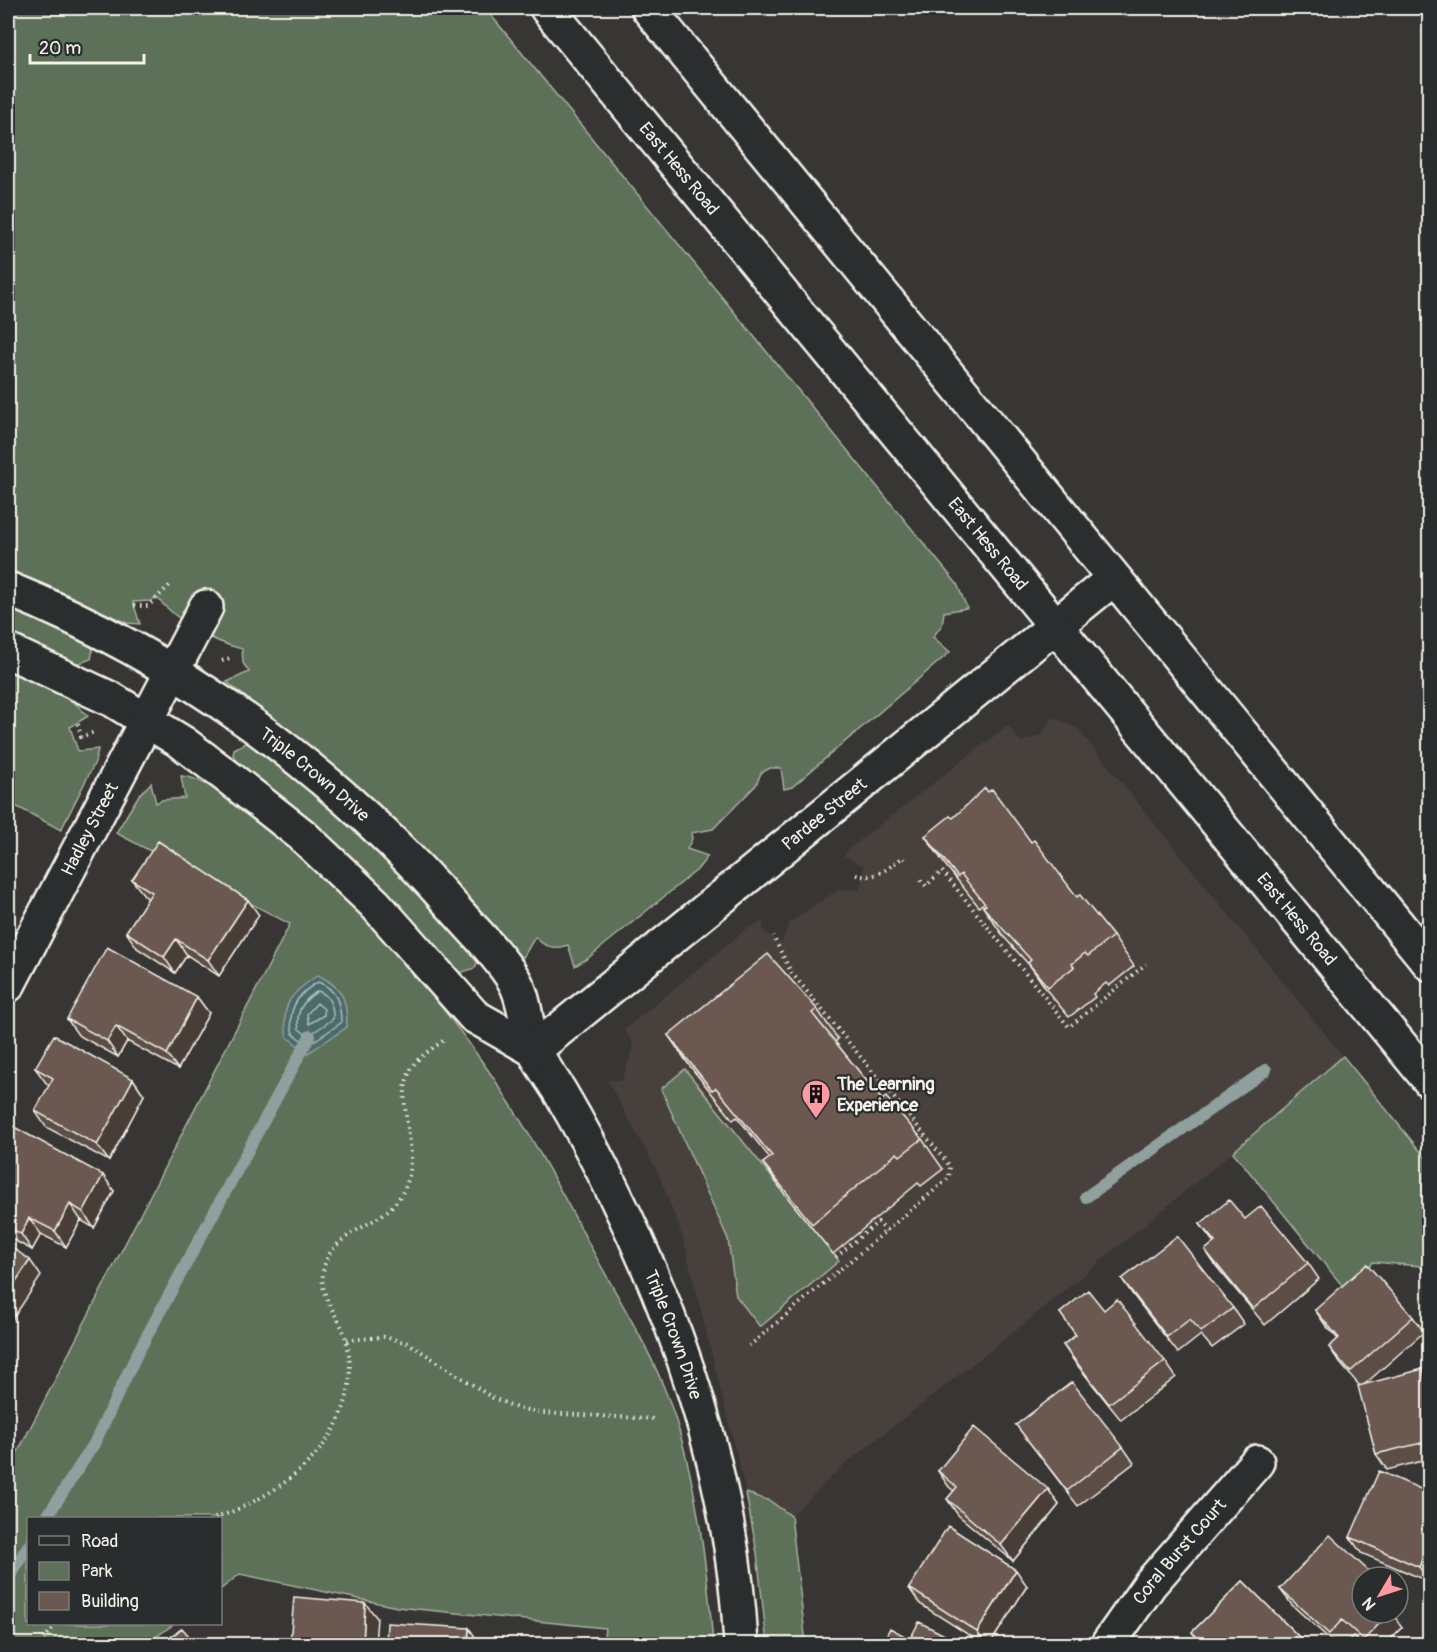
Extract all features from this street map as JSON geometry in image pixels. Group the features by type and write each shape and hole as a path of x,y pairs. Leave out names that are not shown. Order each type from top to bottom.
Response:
{"street":[{"name":"East Hess Road","path":"547,8 1430,1081"},
{"path":"648,8 1430,964"},
{"name":"Pardee Street","path":"534,1050 1113,579"},
{"name":"Triple Crown Drive","path":"8,589 79,620 171,672 294,756 361,813 416,867 516,983 534,1050 576,1120 616,1197 659,1294 684,1360 711,1451 723,1502 738,1604 741,1644"},
{"name":"Hadley Street","path":"8,985 206,607"},
{"name":"Triple Crown Drive","path":"8,651 88,687 183,743 302,836 405,936 474,1016 534,1050"},
{"name":"Coral Burst Court","path":"1108,1644 1150,1584 1257,1462"}],"path":[{"path":"856,875 878,875 903,857 907,862"},
{"path":"921,880 926,886 942,871 1069,1027 1146,964"},
{"path":"749,1346 949,1178 950,1166 791,972 774,936"},
{"path":"218,1517 248,1507 278,1490 292,1479 321,1447 334,1427 350,1385 346,1340 326,1299 322,1281 325,1262 341,1241 385,1212 400,1197 412,1158 405,1107 410,1071 414,1064 444,1040"},
{"path":"836,1257 878,1222 886,1231"},
{"path":"346,1340 384,1337 408,1343 493,1398 517,1408 543,1413 657,1419"},
{"path":"40,1644 54,1625"}],"shaded area":[{"path":"1052,717 1078,729 1343,1056 1233,1152 1024,1324 844,1465 791,1516 770,1501 746,1493 683,1238 658,1173 607,1080 622,1080 633,1048 631,1039 624,1030 746,929 763,921 763,930 775,940 782,942 789,923 839,889 860,890 864,866 844,856 850,848 1008,725 1021,742 1042,735"}],"green space":[{"path":"8,8 485,8 957,584 967,608 944,612 942,625 933,637 950,652 792,787 784,789 781,768 770,768 761,773 756,785 713,829 691,833 692,839 687,849 708,856 697,870 587,959 575,966 568,945 550,947 535,937 522,959 423,849 368,797 227,682 249,672 243,663 242,649 218,641 195,629 156,597 151,601 133,602 140,624 127,623 8,569"},
{"path":"8,606 84,639 93,649 91,659 77,664 8,631"},
{"path":"8,670 74,702 88,716 70,727 78,751 98,749 95,762 61,830 8,802"},
{"path":"247,742 295,776 377,850 473,951 478,960 475,968 460,973 352,857 303,813 240,765 233,755 234,749"},
{"path":"181,776 190,777 208,785 315,870 408,966 463,1035 517,1114 639,1334 656,1368 674,1414 691,1478 703,1547 713,1644 603,1644 605,1628 397,1607 240,1574 222,1588 222,1517 27,1517 27,1625 173,1625 146,1644 8,1644 8,1471 290,924 116,833 139,795 151,783 156,803 162,800 185,798"},
{"path":"1343,1056 1429,1162 1429,1278 1420,1266 1373,1262 1345,1289 1233,1152"},
{"path":"685,1069 839,1261 760,1327 736,1296 728,1239 661,1089"},
{"path":"746,1493 770,1501 791,1516 806,1644 767,1644 757,1553"}],"water":[{"path":"318,975 339,990 345,1002 347,1027 308,1053 287,1037 285,1016 294,994"}],"building":[{"path":"985,788 988,792 992,789 1031,842 1034,840 1077,897 1080,895 1113,936 1088,956 1085,953 1072,964 1074,967 1048,987 1028,963 1031,960 983,907 986,905 961,874 958,877 925,836 950,816 953,818"},
{"path":"158,841 248,900 208,960 176,939 164,957 126,932 152,892 132,880"},
{"path":"107,947 197,997 167,1054 116,1026 107,1041 67,1019"},
{"name":"The Learning Experience","path":"768,954 817,1009 812,1013 882,1100 886,1097 922,1139 900,1156 897,1153 812,1224 763,1163 772,1156 716,1088 712,1090 668,1035"},
{"path":"54,1035 133,1079 97,1145 35,1111 53,1078 35,1068"},
{"path":"14,1127 103,1175 83,1212 70,1204 55,1231 29,1218 21,1234 8,1227 8,1140"},
{"path":"1229,1200 1245,1219 1261,1206 1308,1263 1253,1309 1205,1250 1215,1242 1200,1224"},
{"path":"1177,1236 1233,1308 1201,1332 1190,1319 1167,1337 1122,1279"},
{"path":"8,1245 30,1260 8,1293"},
{"path":"1367,1264 1413,1317 1350,1372 1329,1347 1339,1338 1315,1310"},
{"path":"1088,1290 1104,1310 1117,1299 1165,1361 1109,1404 1063,1345 1076,1335 1060,1313"},
{"path":"1423,1369 1426,1381 1430,1380 1430,1441 1376,1454 1358,1386"},
{"path":"1072,1382 1123,1447 1067,1491 1016,1425"},
{"path":"974,1427 1048,1489 1001,1545 947,1499 957,1487 938,1471"},
{"path":"1379,1471 1430,1493 1430,1549 1427,1548 1419,1567 1350,1537"},
{"path":"948,1526 1016,1570 977,1632 909,1588"},
{"path":"1330,1535 1362,1565 1350,1565 1350,1625 1378,1625 1364,1640 1342,1620 1329,1634 1280,1589"},
{"path":"1243,1581 1306,1644 1204,1644 1192,1632"},
{"path":"294,1597 365,1603 363,1644 290,1644"},
{"path":"919,1622 962,1644 882,1644 890,1628 910,1639"},
{"path":"387,1623 469,1628 468,1644 386,1644"},
{"path":"182,1628 196,1644 163,1644"}],"waterway":[{"path":"47,1517 94,1444 137,1354 310,1036"},
{"path":"1086,1197 1266,1070"},
{"path":"8,1579 27,1548"}],"place":[{"name":"The Learning Experience","path":"816,1120"}]}
